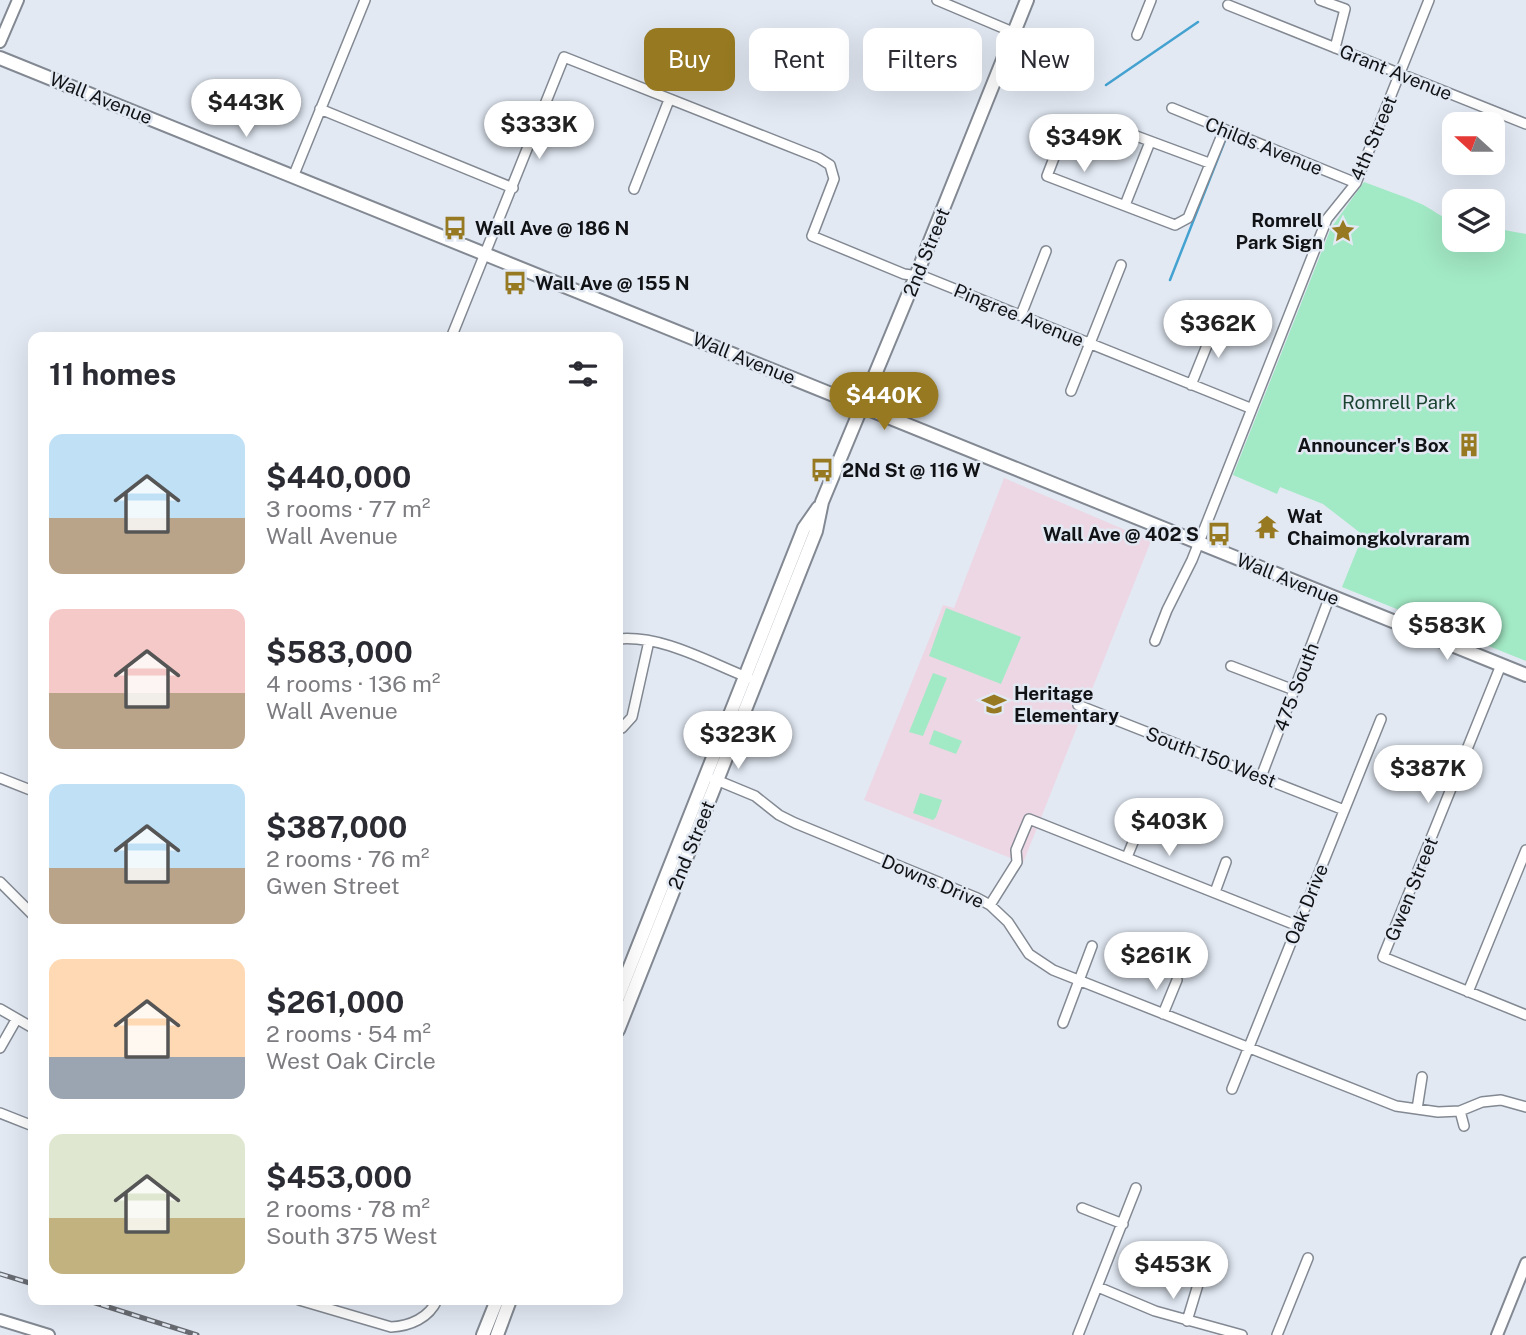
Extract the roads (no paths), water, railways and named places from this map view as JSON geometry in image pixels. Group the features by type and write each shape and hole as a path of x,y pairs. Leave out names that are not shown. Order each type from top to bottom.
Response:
{"main road":[{"name":"2nd Street","path":"1017,28 1027,0"},
{"name":"Wall Avenue","path":"0,58 1526,675"},
{"name":"2nd Street","path":"623,1002 629,969 816,531 822,502 996,80"},
{"path":"483,1335 495,1305"},
{"path":"497,1335 508,1305"}],"street":[{"path":"0,42 18,0"},
{"path":"293,177 365,0"},
{"path":"937,0 1003,28"},
{"path":"1137,35 1151,0"},
{"path":"1320,0 1345,9 1335,48"},
{"name":"4th Street","path":"1155,641 1198,543 1327,219 1356,183 1429,0"},
{"name":"Grant Avenue","path":"1231,2 1335,48 1526,124"},
{"name":"Pingree Avenue","path":"513,188 564,57 819,158 830,165 834,179 812,236 904,274 925,277 1250,408"},
{"path":"634,189 669,100"},
{"name":"Childs Avenue","path":"1172,108 1356,183"},
{"path":"320,109 513,188 453,332"},
{"path":"1209,163 1104,124 1092,127 1057,150 1047,176 1175,225 1188,218 1224,130"},
{"path":"1125,205 1150,142"},
{"path":"1021,315 1046,251"},
{"path":"1072,391 1121,265"},
{"path":"1191,385 1216,323"},
{"name":"475 South","path":"1261,777 1330,596"},
{"path":"623,639 663,644 751,678"},
{"path":"623,726 632,717 649,641"},
{"name":"Gwen Street","path":"1468,992 1383,957 1501,665"},
{"path":"1231,666 1294,690"},
{"name":"South 150 West","path":"1078,705 1344,810"},
{"name":"Oak Drive","path":"1232,1089 1381,719"},
{"path":"0,778 28,789"},
{"name":"Downs Drive","path":"711,778 755,796 779,815 795,823 990,905 1008,922 1029,954 1053,971 1396,1106 1438,1112 1460,1111 1482,1102 1501,1100 1526,1107"},
{"path":"990,905 1017,862 1016,850 1029,818 1298,926"},
{"path":"1127,857 1140,825"},
{"path":"1526,850 1468,992 1526,1016"},
{"path":"1214,892 1226,862"},
{"path":"1,884 28,910"},
{"path":"1063,1023 1092,946"},
{"path":"1163,1014 1177,980"},
{"path":"0,1009 28,1026"},
{"path":"0,1048 16,1020"},
{"path":"1417,1109 1422,1077"},
{"path":"1460,1111 1464,1126"},
{"path":"0,1113 28,1124"},
{"path":"1078,1335 1136,1188"},
{"path":"1082,1208 1123,1224"},
{"path":"1277,1335 1308,1258"},
{"path":"1497,1335 1526,1263"},
{"path":"1187,1321 1203,1268"},
{"path":"1098,1287 1187,1321 1242,1335"},
{"path":"316,1305 391,1327 406,1326 420,1319 435,1305"},
{"path":"0,1320 49,1335"}],"waterway":[{"path":"1106,85 1198,22"},
{"path":"1170,280 1226,138"}],"railway":[{"path":"0,1274 28,1282"},
{"path":"102,1305 197,1335"}],"place":[{"name":"Wall Ave @ 186 N","path":"455,228"},
{"name":"Romrell Park Sign","path":"1343,231"},
{"name":"Wall Ave @ 155 N","path":"515,283"},
{"name":"Announcer's Box","path":"1469,445"},
{"name":"2Nd St @ 116 W","path":"822,470"},
{"name":"Wat Chaimongkolvraram","path":"1267,527"},
{"name":"Wall Ave @ 402 S","path":"1219,534"},
{"name":"Heritage Elementary","path":"994,704"}],"park label":[{"name":"Romrell Park","path":"1399,402"}]}
